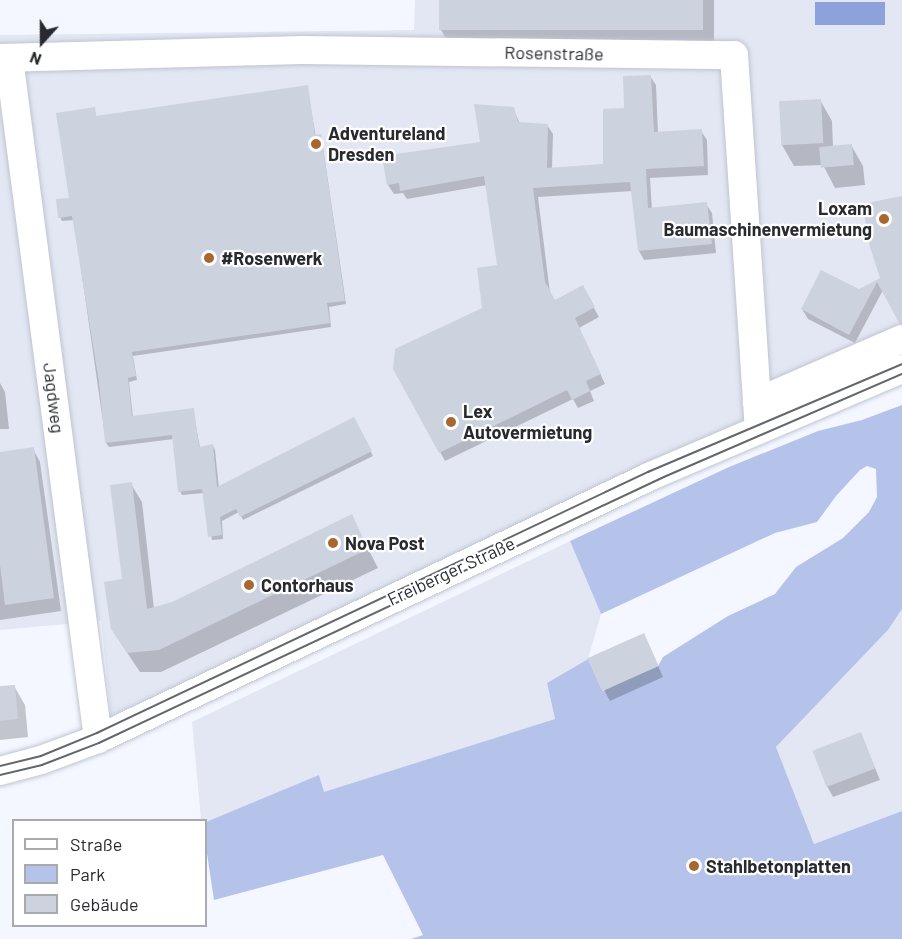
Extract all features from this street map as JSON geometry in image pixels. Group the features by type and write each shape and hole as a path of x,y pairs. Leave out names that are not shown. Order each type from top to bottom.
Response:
{"street":[{"name":"Rosenstraße","path":"5,58 302,50 734,55 758,415"},
{"name":"Jagdweg","path":"5,58 98,739"},
{"path":"758,415 902,339"},
{"name":"Freiberger Straße","path":"0,771 41,760 98,739 651,476 758,415 902,369"}],"shaded area":[{"path":"415,0 902,0 902,346 111,716 101,621 0,630 0,35 414,30"},
{"path":"815,2 885,2 885,25 815,25"},
{"path":"570,541 601,614 588,659 547,683 555,719 323,793 318,776 207,822 207,819 201,819 192,722"},
{"path":"902,609 902,811 814,844 776,747 888,630"}],"green space":[{"path":"902,405 902,609 888,630 776,747 814,844 902,811 902,939 411,939 423,935 383,855 214,900 207,854 207,822 319,775 324,792 555,719 547,683 588,659 603,691 658,666 663,657 728,616 775,594 796,567 843,538 869,512 877,497 876,469 867,466 860,470 836,496 817,522 775,533 601,614 570,541 729,467 818,431 862,420"}],"building":[{"path":"439,0 703,0 703,30 439,30"},
{"path":"651,75 654,132 702,129 704,166 646,169 648,208 707,202 712,244 638,251 630,182 533,188 545,282 555,300 583,285 595,307 575,318 601,374 586,381 590,391 572,400 567,390 439,453 393,369 395,349 482,308 477,268 497,265 484,176 400,191 399,183 387,185 382,156 480,142 474,104 514,107 518,122 548,124 547,168 603,164 603,109 624,108 623,76"},
{"name":"#Rosenwerk","path":"308,85 315,135 321,134 345,301 327,303 330,323 132,352 136,376 128,378 132,416 194,408 199,447 213,444 217,487 354,417 372,451 240,517 236,509 220,517 222,535 208,537 202,489 178,492 172,435 105,443 99,382 72,216 58,218 56,199 69,198 56,113 95,107 96,116"},
{"path":"821,99 823,143 781,145 779,101"},
{"path":"852,144 854,165 821,168 819,147"},
{"path":"902,196 902,323 899,323 877,282 849,335 801,309 821,270 859,289 880,278 870,247 862,204"},
{"path":"34,447 54,598 5,605 0,565 0,452"},
{"name":"Contorhaus","path":"132,482 147,609 172,602 352,514 368,549 159,650 127,653 111,629 104,582 122,579 110,485"},
{"path":"644,633 659,666 602,691 587,658"},
{"path":"15,685 18,719 0,721 0,686"},
{"path":"861,732 875,768 826,787 812,751"}],"tram line":[{"path":"0,766 41,756 97,733 648,472 902,364"},
{"path":"0,775 42,765 99,743 664,477 902,374"}],"place":[{"name":"Adventureland Dresden","path":"316,144"},
{"name":"Loxam Baumaschinenvermietung","path":"884,219"},
{"name":"#Rosenwerk","path":"209,258"},
{"name":"Lex Autovermietung","path":"451,422"},
{"name":"Nova Post","path":"333,543"},
{"name":"Contorhaus","path":"249,585"},
{"name":"Stahlbetonplatten","path":"694,866"}]}
